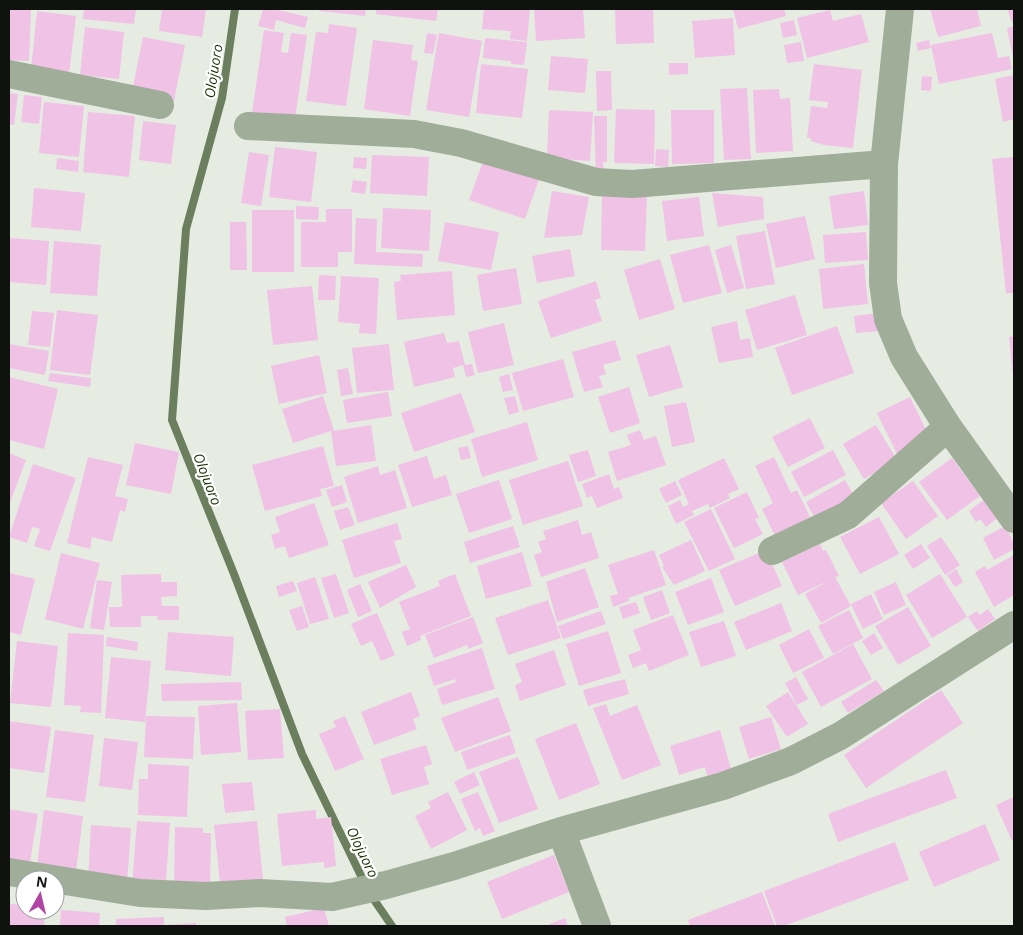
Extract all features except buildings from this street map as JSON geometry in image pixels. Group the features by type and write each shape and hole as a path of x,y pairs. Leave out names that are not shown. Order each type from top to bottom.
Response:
{"street":[{"path":"900,9 884,164 883,283 888,319 904,357 948,427 1014,520"},
{"path":"9,74 160,105"},
{"path":"248,126 414,134 461,143 596,182 632,184 884,164"},
{"path":"772,550 848,515 948,427"},
{"path":"9,872 140,893 206,896 260,893 332,897 386,884 454,866 561,831 723,786 791,760 840,736 1014,625"},
{"path":"561,831 597,926"}],"waterway":[{"name":"Olojuoro","path":"235,9 222,98 186,229 172,420 234,574 302,754 365,884"},
{"name":"Olojuoro","path":"370,894 392,926"}]}
